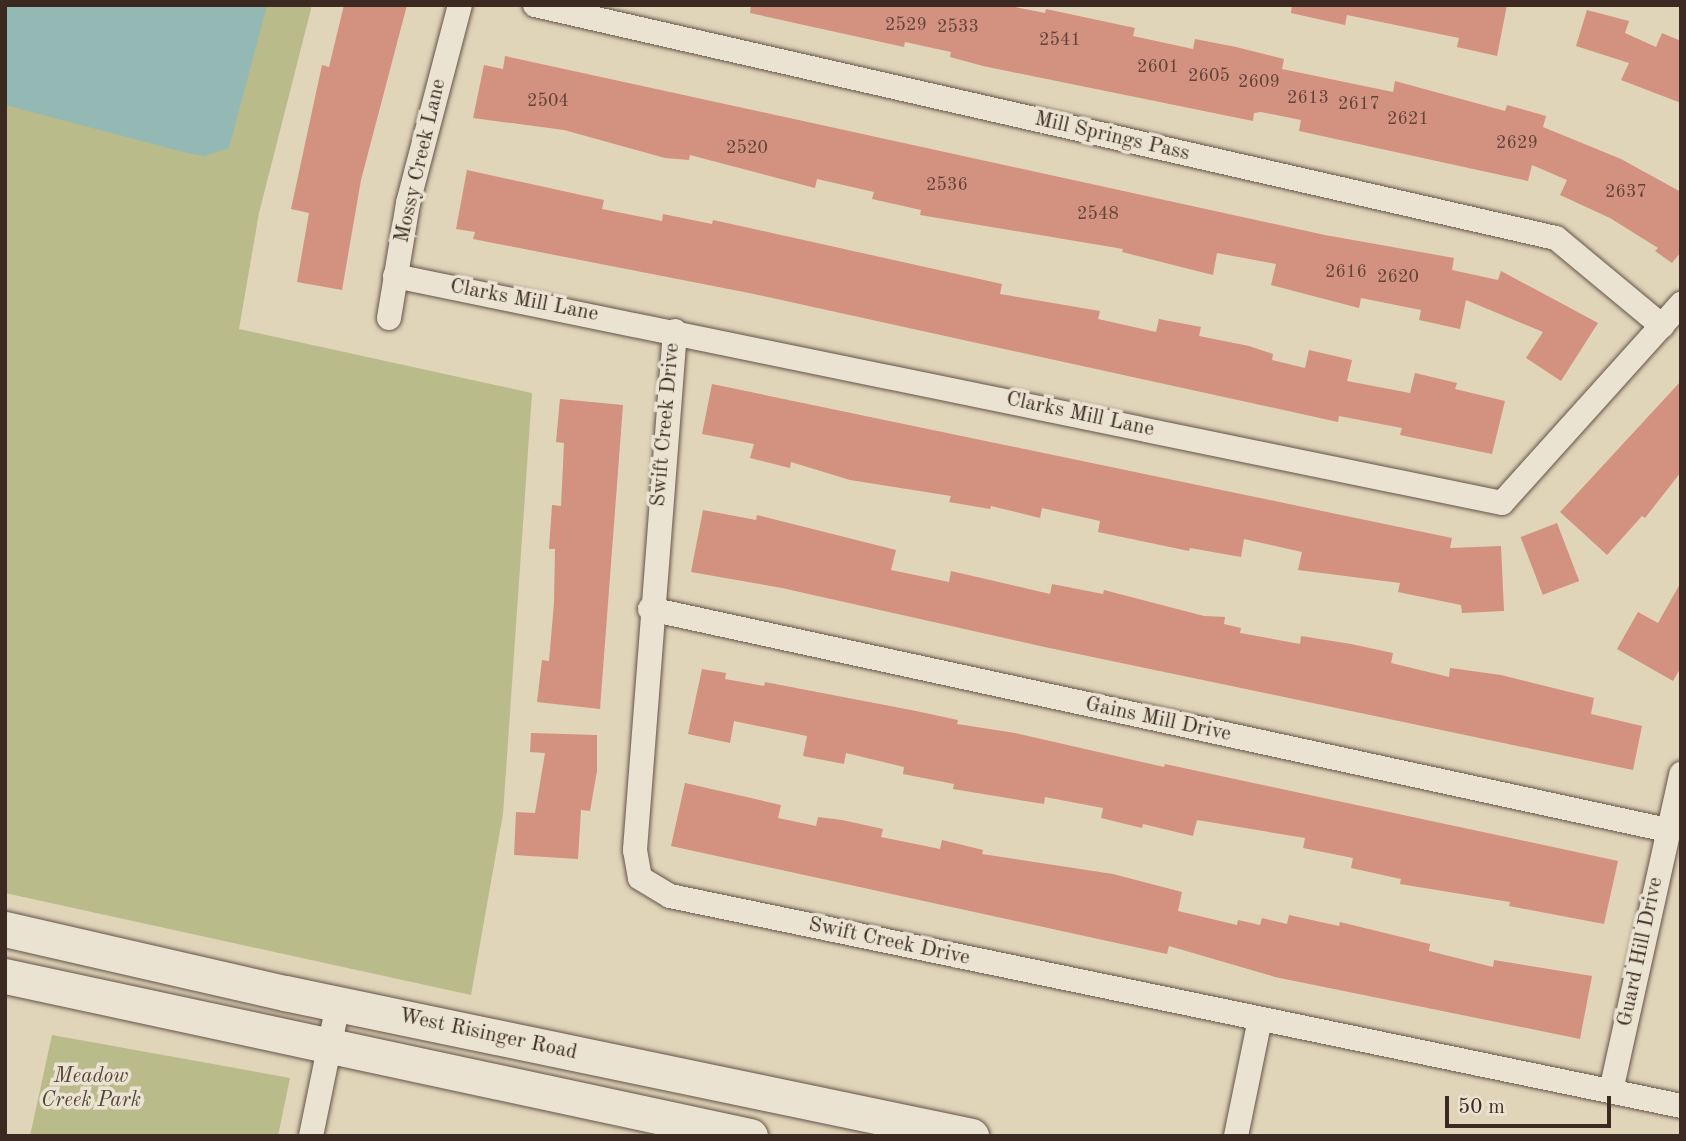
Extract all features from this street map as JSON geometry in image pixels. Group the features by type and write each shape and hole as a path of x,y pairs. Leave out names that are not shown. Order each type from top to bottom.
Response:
{"main road":[{"name":"West Risinger Road","path":"5,929 338,1004 971,1136"},
{"path":"5,940 49,950 80,947"},
{"path":"5,976 329,1048 750,1136"}],"street":[{"name":"Mossy Creek Lane","path":"389,318 408,203 460,5"},
{"name":"Mill Springs Pass","path":"535,5 1556,238 1661,326"},
{"name":"Clarks Mill Lane","path":"396,276 675,331 1502,503 1681,304"},
{"name":"Swift Creek Drive","path":"675,331 650,609 635,850 640,878 670,896 1681,1106"},
{"name":"Gains Mill Drive","path":"650,609 1667,830"},
{"name":"Guard Hill Drive","path":"1611,1091 1681,774"},
{"path":"310,1136 338,1004"},
{"path":"1236,1136 1260,1019"}],"green space":[{"path":"5,5 312,5 259,213 239,329 532,393 503,814 471,995 5,893"},
{"name":"Meadow Creek Park","path":"52,1035 290,1078 278,1136 30,1136"}],"water":[{"path":"5,5 267,5 229,148 205,156 187,153 5,105"}],"building":[{"path":"344,5 407,5 361,180 342,290 297,282 309,213 291,209 322,65 329,67"},
{"path":"751,5 1005,5 1045,13 1046,9 1135,28 1133,36 1193,49 1195,39 1284,59 1282,69 1393,92 1395,81 1505,111 1507,105 1546,116 1543,127 1621,159 1681,192 1681,252 1672,263 1655,251 1658,248 1610,218 1560,195 1567,180 1532,165 1528,181 1299,131 1301,120 1261,112 1254,113 1253,121 983,66 950,57 951,52 905,42 904,47 750,13"},
{"path":"1292,5 1507,5 1497,56 1457,47 1459,38 1347,15 1345,25 1291,13"},
{"path":"1587,10 1629,21 1625,33 1656,47 1662,33 1681,41 1681,103 1621,80 1629,63 1576,46"},
{"path":"505,56 1325,235 1454,258 1452,270 1498,280 1501,271 1598,323 1561,381 1526,358 1543,332 1466,300 1460,329 1419,320 1421,310 1361,298 1359,308 1271,285 1276,264 1217,253 1213,275 1122,252 1123,249 920,215 921,210 872,199 874,192 817,179 815,188 690,155 689,160 665,158 564,130 473,118 484,65 503,69"},
{"path":"467,170 604,200 602,209 662,221 663,214 712,224 713,220 1002,284 1000,294 1100,311 1098,319 1156,332 1159,319 1201,327 1199,336 1249,346 1273,354 1272,360 1305,368 1309,350 1352,360 1347,381 1410,393 1415,373 1457,383 1455,389 1505,401 1492,454 1400,435 1402,428 1339,416 1338,422 749,293 473,239 475,232 456,229"},
{"path":"1681,381 1681,472 1645,518 1642,516 1607,555 1560,512"},
{"path":"712,384 1452,538 1450,548 1501,546 1504,611 1462,613 1461,605 1398,592 1400,583 1298,570 1302,552 1244,539 1241,557 1190,548 1189,551 1098,532 1100,521 1042,508 1040,518 991,506 990,509 949,502 951,496 850,480 791,462 790,468 750,458 754,444 702,434"},
{"path":"560,399 623,405 600,709 537,702 542,660 549,661 554,603 555,549 549,549 552,505 561,506 564,443 556,442"},
{"path":"703,510 756,520 757,515 896,550 891,570 949,582 951,571 1050,594 1052,584 1103,594 1104,590 1204,616 1225,617 1224,624 1241,628 1240,633 1300,644 1301,636 1351,644 1393,653 1391,663 1449,677 1450,668 1501,675 1594,698 1591,714 1642,726 1633,770 1040,646 782,588 691,572"},
{"path":"1557,523 1579,581 1543,595 1521,537"},
{"path":"1681,582 1681,667 1673,681 1617,649 1638,612 1658,623"},
{"path":"702,669 726,673 725,679 764,686 765,682 916,711 958,720 957,724 1015,733 1164,767 1165,764 1618,861 1604,924 1509,906 1510,902 1400,884 1401,879 1351,868 1353,858 1303,848 1305,838 1197,820 1193,836 1143,824 1142,828 1101,818 1103,808 1045,797 1044,804 953,789 954,784 903,774 904,767 846,753 844,764 803,756 807,736 734,721 730,743 688,734"},
{"path":"531,733 597,735 597,771 590,811 581,810 578,859 514,855 516,812 535,813 545,753 530,752"},
{"path":"685,783 781,805 778,818 816,826 818,817 842,820 883,829 881,837 940,849 942,840 983,850 982,854 1113,874 1182,892 1178,911 1237,925 1238,920 1260,925 1262,918 1287,924 1289,915 1339,926 1340,922 1430,944 1429,951 1493,967 1494,960 1592,976 1580,1039 1275,977 1169,946 1167,954 671,846"}]}
